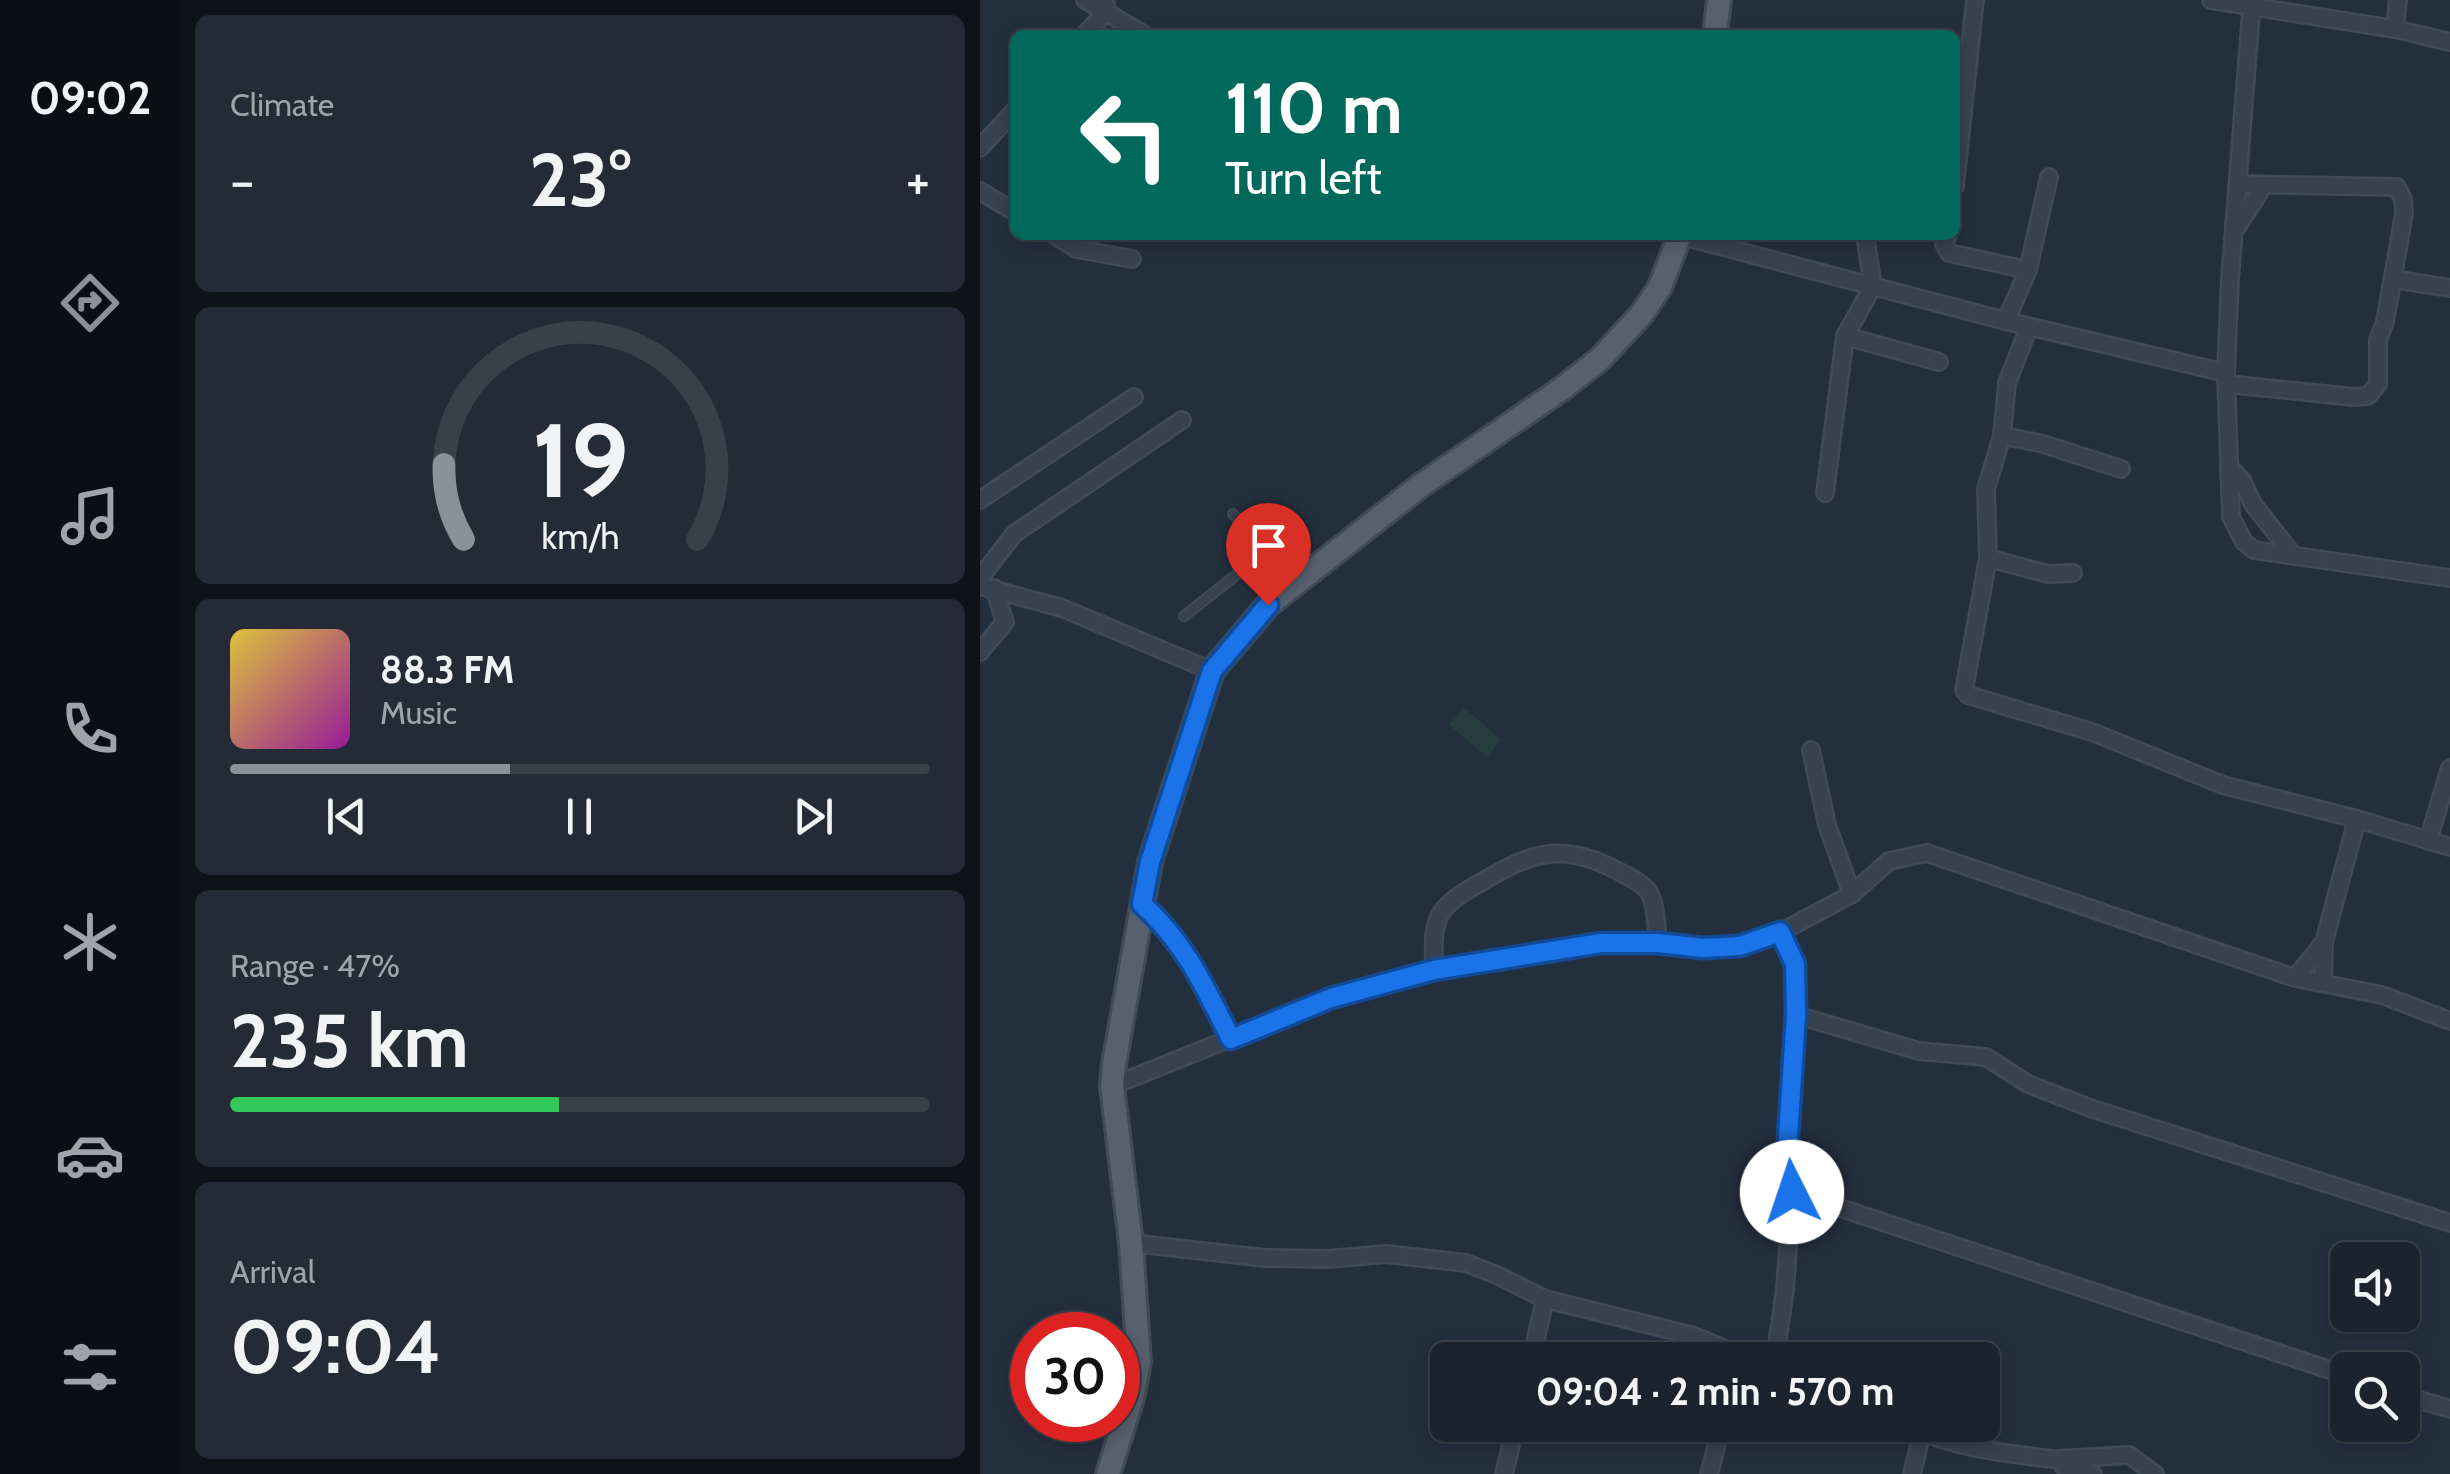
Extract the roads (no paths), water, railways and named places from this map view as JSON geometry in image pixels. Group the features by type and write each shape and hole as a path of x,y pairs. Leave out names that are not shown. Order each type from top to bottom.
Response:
{"main road":[{"path":"1716,30 1719,0"},
{"path":"1108,1474 1139,1362 1112,1086 1150,862 1212,671 1248,626 1297,583 1420,486 1600,359 1660,286 1677,240"}],"street":[{"path":"1085,0 1106,6 1137,30"},
{"path":"1960,140 1975,0"},
{"path":"2211,0 2252,2 2450,42"},
{"path":"2395,29 2398,0"},
{"path":"2252,2 2226,378 2231,516 2244,542 2254,550 2450,578"},
{"path":"1088,30 1106,6"},
{"path":"980,148 1010,115"},
{"path":"2006,321 2028,270 2049,177"},
{"path":"1737,243 1872,286 2226,378 2368,396 2378,384 2376,352 2404,214 2397,188 2238,184"},
{"path":"2234,231 2264,185"},
{"path":"980,190 1010,209"},
{"path":"1062,240 1077,249 1132,259"},
{"path":"1825,493 1845,336 1872,286 1867,240"},
{"path":"1944,240 1949,252 2028,270"},
{"path":"2393,278 2450,288"},
{"path":"2029,327 2007,383 2002,436 1986,489 1988,558 1980,617 1963,684 1968,694 2092,732 2222,785 2357,819 2450,848"},
{"path":"1845,336 1939,362"},
{"path":"980,500 1134,397"},
{"path":"980,578 1014,534 1182,420"},
{"path":"2002,436 2040,443 2121,468"},
{"path":"2229,467 2294,556"},
{"path":"2230,492 2253,504"},
{"path":"1988,558 2048,574 2072,573"},
{"path":"987,587 1062,608 1212,671"},
{"path":"980,652 1005,622 987,587"},
{"path":"1811,750 1826,826 1852,894"},
{"path":"2428,841 2450,768"},
{"path":"2324,983 2324,942 2357,819"},
{"path":"1112,1086 1331,998 1434,970 1601,943 1740,946 1780,932 1852,894 1889,861 1927,853 2295,978 2382,995 2450,1020"},
{"path":"1434,970 1435,931 1450,903 1534,855 1576,856 1601,862 1642,884 1654,906 1658,943"},
{"path":"1142,904 1169,928 1201,979 1231,1039"},
{"path":"1778,1342 1792,1192 1788,1137 1796,1015 1795,964 1780,932"},
{"path":"2295,978 2324,942"},
{"path":"1796,1015 1919,1051 1986,1058 2028,1084 2090,1108 2450,1224"},
{"path":"1792,1192 2330,1370"},
{"path":"1130,1243 1265,1258 1328,1259 1386,1254 1444,1259 1498,1275 1546,1299 1708,1342"},
{"path":"1535,1342 1546,1299"},
{"path":"2420,1400 2450,1409"},
{"path":"1504,1474 1512,1442"},
{"path":"1708,1474 1717,1442"},
{"path":"1912,1474 1920,1442"},
{"path":"1958,1442 2067,1461 2069,1471"},
{"path":"1992,1442 2069,1471 2093,1474"},
{"path":"2045,1460 2130,1456 2155,1474"}],"lane":[{"path":"1233,514 1297,583"},
{"path":"1184,616 1268,550"}]}
